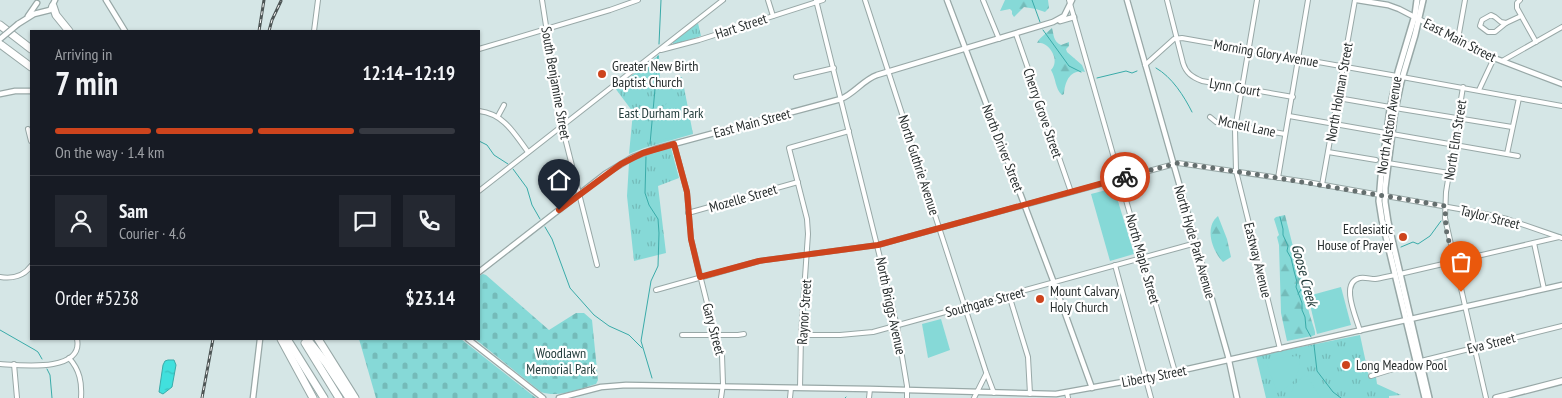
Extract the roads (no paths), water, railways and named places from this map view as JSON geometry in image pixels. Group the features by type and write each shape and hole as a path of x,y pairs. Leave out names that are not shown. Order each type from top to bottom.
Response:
{"highway":[{"path":"54,2 56,15 68,30"},
{"path":"0,24 30,48"},
{"path":"0,44 30,66"},
{"path":"282,340 313,398"},
{"path":"288,340 324,398"},
{"path":"303,340 339,398"},
{"path":"308,340 326,363 349,398"},
{"path":"319,340 355,398"}],"main road":[{"name":"North Alston Avenue","path":"1417,0 1417,17"},
{"name":"North Alston Avenue","path":"1423,0 1393,107 1382,195 1382,220 1430,398"},
{"name":"North Alston Avenue","path":"1382,195 1388,163 1389,133"},
{"name":"North Alston Avenue","path":"1419,362 1425,398"},
{"path":"1496,398 1562,381"}],"street":[{"path":"106,0 124,30"},
{"path":"314,30 318,0"},
{"name":"South Benjamine Street","path":"542,0 562,126 596,265"},
{"path":"480,49 638,0"},
{"path":"768,0 773,16"},
{"name":"Hart Street","path":"658,51 824,0"},
{"name":"North Guthrie Avenue","path":"865,0 994,393"},
{"name":"North Driver Street","path":"947,0 1025,204 1092,388"},
{"path":"983,0 999,39"},
{"name":"North Hyde Park Avenue","path":"1126,0 1229,360 1237,398"},
{"path":"1145,65 1177,38 1167,0"},
{"name":"Eastway Avenue","path":"1257,0 1235,125 1236,171 1280,349"},
{"path":"1278,178 1308,0"},
{"name":"East Main Street","path":"1356,0 1391,6 1417,17 1494,58 1562,84"},
{"name":"North Holman Street","path":"1322,185 1356,0"},
{"path":"1458,39 1465,0"},
{"path":"1520,0 1516,5 1536,42"},
{"path":"37,1 39,8 44,11"},
{"path":"0,39 27,17 34,9 37,1"},
{"path":"480,190 722,1"},
{"name":"North Briggs Avenue","path":"817,1 897,326 907,398"},
{"name":"East Main Street","path":"1051,23 1064,16 1070,1"},
{"name":"North Maple Street","path":"1070,1 1175,372"},
{"path":"27,17 49,10 54,2"},
{"path":"1506,23 1491,15 1482,20 1480,24 1485,30 1493,32 1498,31 1506,23 1521,16"},
{"name":"East Main Street","path":"480,271 605,174 627,160 643,153 841,99 869,78 1074,17"},
{"path":"1502,61 1562,27"},
{"name":"Cherry Grove Street","path":"1016,34 1071,192"},
{"name":"Morning Glory Avenue","path":"1177,38 1562,106"},
{"name":"Lynn Court","path":"1177,38 1184,67 1190,75 1202,81 1293,97"},
{"name":"North Elm Street","path":"1479,90 1494,58"},
{"path":"796,77 834,68"},
{"name":"North Elm Street","path":"1464,88 1449,173 1445,206 1446,225 1486,398"},
{"path":"0,94 30,91"},
{"path":"1338,98 1512,127"},
{"path":"1506,154 1519,98"},
{"path":"498,116 504,105"},
{"path":"480,111 498,116 528,152"},
{"path":"1289,116 1518,156"},
{"name":"Mcneil Lane","path":"1210,117 1216,122 1285,134"},
{"path":"28,129 30,137"},
{"name":"Raynor Street","path":"800,388 801,334 808,225 789,148 849,131"},
{"name":"Gary Street","path":"674,144 686,186 691,239 723,363 721,398"},
{"path":"1328,152 1376,160"},
{"name":"Taylor Street","path":"656,290 759,261 878,245 1173,163 1236,171 1445,206 1507,219 1561,238"},
{"path":"1388,163 1449,173"},
{"name":"Mozelle Street","path":"688,213 798,182"},
{"path":"1360,331 1349,294 1351,284 1355,280 1398,274 1561,238"},
{"name":"Southgate Street","path":"801,334 850,335 873,332 1196,243"},
{"path":"1534,243 1544,289"},
{"path":"1115,266 1151,398"},
{"path":"0,277 14,277 25,272 30,267"},
{"name":"Liberty Street","path":"559,398 588,390 615,386 870,389 977,392 1016,396 1030,394 1068,395 1092,388 1280,349 1562,285"},
{"path":"1009,295 1028,357 1030,394"},
{"name":"Eva Street","path":"1371,376 1562,326"},
{"path":"682,335 738,336 744,334"},
{"path":"0,364 61,363 69,358 76,349 77,340"},
{"path":"253,398 260,340"},
{"path":"469,340 542,398"},
{"path":"69,358 79,373 81,398"},
{"path":"14,364 17,398"},
{"path":"974,398 985,379 986,372"},
{"path":"790,398 791,388"},
{"path":"869,398 870,389"}],"water":[{"path":"168,360 174,360 176,365 172,387 163,394 159,392 163,365"}],"waterway":[{"path":"659,44 661,0"},
{"name":"Goose Creek","path":"1032,0 1040,22"},
{"name":"Goose Creek","path":"1043,30 1069,66 1081,72"},
{"path":"650,144 658,56"},
{"name":"Goose Creek","path":"1156,68 1177,87 1192,112"},
{"name":"Goose Creek","path":"1097,78 1126,71 1132,73 1137,71"},
{"path":"480,142 487,145 494,155 508,164"},
{"path":"646,157 645,193 649,205 658,219 659,233 658,266 651,281 641,341 652,378"},
{"path":"513,169 527,188 532,205 540,219"},
{"name":"Goose Creek","path":"1280,217 1283,235 1288,246 1287,251 1291,258 1297,282 1296,287 1302,303 1306,328 1311,337"},
{"path":"1401,247 1413,242 1418,244 1430,236 1441,221"},
{"path":"545,227 552,239 570,288 594,315 609,326 629,335 642,348"},
{"path":"1298,294 1302,288 1308,285"},
{"path":"0,330 38,352 42,359"},
{"name":"Goose Creek","path":"1314,345 1317,371 1333,392 1341,398"},
{"path":"47,369 50,375 52,398"}],"railway":[{"path":"259,30 264,0"},
{"path":"269,30 281,1"},
{"path":"202,398 213,340"}],"place":[{"name":"Greater New Birth Baptist Church","path":"602,74"},
{"name":"Ecclesiatic House of Prayer","path":"1403,237"},
{"name":"Mount Calvary Holy Church","path":"1040,299"},
{"name":"Long Meadow Pool","path":"1346,365"}],"park label":[{"name":"East Durham Park","path":"661,113"},
{"name":"Woodlawn Memorial Park","path":"561,362"}]}
